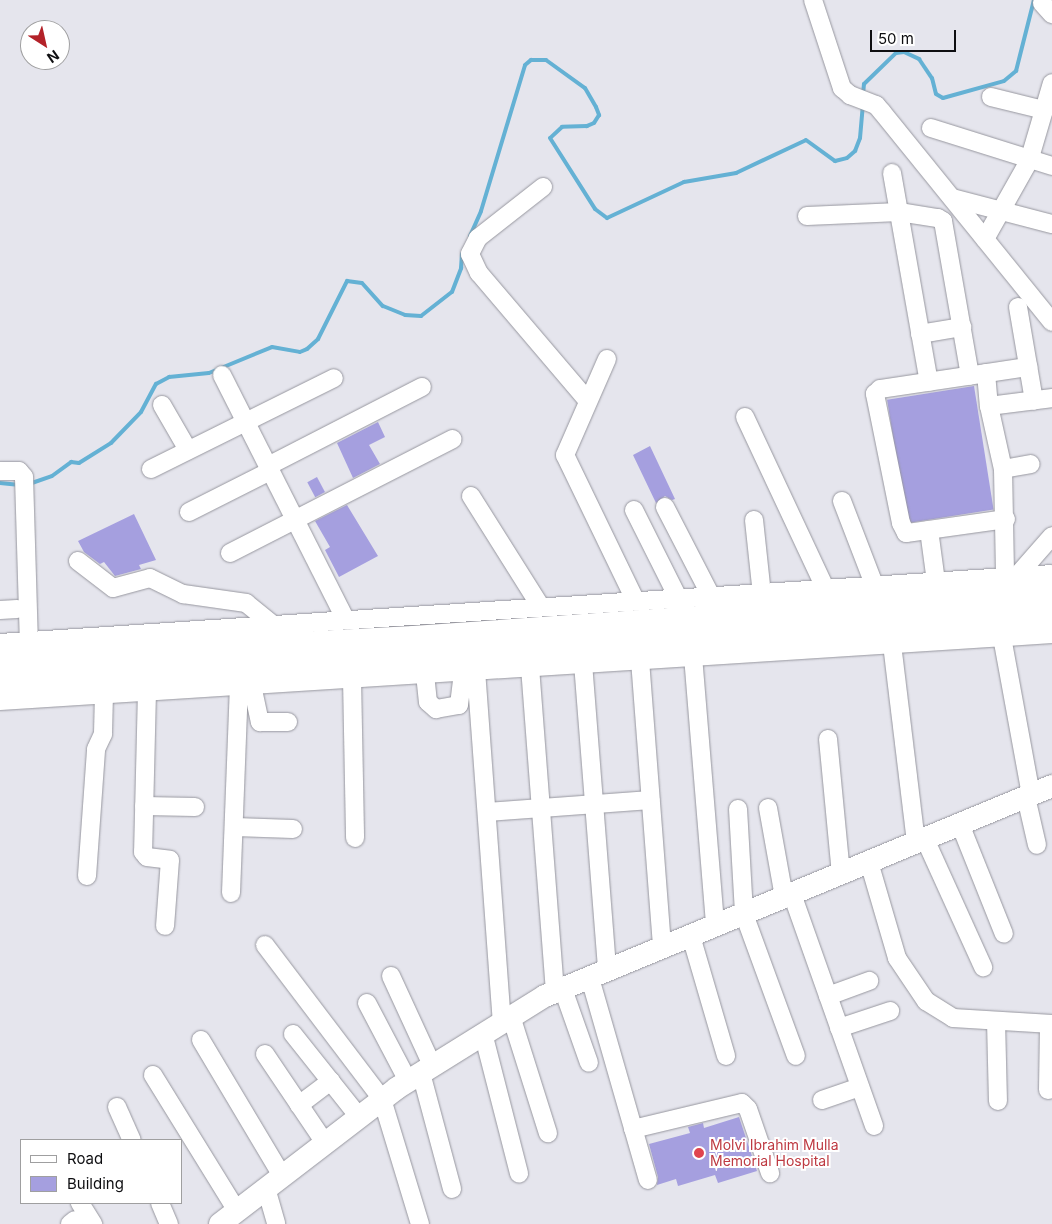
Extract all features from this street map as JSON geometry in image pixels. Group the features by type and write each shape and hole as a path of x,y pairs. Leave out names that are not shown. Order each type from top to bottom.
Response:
{"highway":[{"path":"0,659 413,638 658,619 1052,593"},
{"path":"658,619 721,598"},
{"path":"0,682 1051,632"},
{"path":"648,652 696,656"}],"main road":[{"path":"228,1217 382,1099 420,1073 507,1019 559,991 1052,786"}],"street":[{"path":"816,1 840,82 850,95 870,102 882,112 1052,322"},
{"path":"985,239 1029,161 1052,83"},
{"path":"991,97 1044,110"},
{"path":"931,128 1029,161 1052,166"},
{"path":"892,173 928,382"},
{"path":"543,187 478,238 470,254 479,272 588,401"},
{"path":"952,198 1052,224"},
{"path":"808,216 899,212 938,218 943,222 962,327 989,406 1003,468 1011,577"},
{"path":"1018,307 1034,401"},
{"path":"920,334 962,327"},
{"path":"607,359 567,446 567,464 636,602"},
{"path":"1006,519 910,533 903,529 875,398 880,389 1028,367"},
{"path":"222,375 346,620"},
{"path":"151,469 244,420 334,378"},
{"path":"188,512 422,387"},
{"path":"989,406 1052,398"},
{"path":"162,405 188,450"},
{"path":"745,417 826,590"},
{"path":"230,553 453,439"},
{"path":"1003,468 1032,464"},
{"path":"1,468 19,471 24,477 29,641"},
{"path":"471,496 541,607"},
{"path":"842,501 875,587"},
{"path":"665,507 721,598"},
{"path":"634,510 679,600"},
{"path":"754,520 762,595"},
{"path":"929,530 936,582"},
{"path":"1011,577 1052,536"},
{"path":"78,561 113,588 150,578 183,594 246,604 273,625"},
{"path":"0,643 541,607 721,598 1052,574"},
{"path":"715,926 696,656 1002,637 1051,632"},
{"path":"1002,637 1037,845"},
{"path":"892,644 920,841 983,967"},
{"path":"0,700 530,667 583,663 648,652 651,800 662,948"},
{"path":"583,663 594,804 598,974 633,1129 648,1180"},
{"path":"530,667 541,808 559,991 589,1063"},
{"path":"425,674 428,702 436,708 459,705 470,671"},
{"path":"470,671 487,812 507,1019 548,1133"},
{"path":"352,678 355,838"},
{"path":"245,685 260,722 288,722"},
{"path":"231,893 245,685"},
{"path":"147,691 144,856 167,859 171,864 164,926"},
{"path":"87,876 96,749 103,734 104,694"},
{"path":"828,739 841,874"},
{"path":"487,812 651,800"},
{"path":"144,806 195,807"},
{"path":"768,808 788,896 828,996 874,1126"},
{"path":"738,809 744,914 796,1056"},
{"path":"960,824 1004,934"},
{"path":"234,827 293,829"},
{"path":"869,862 897,958 913,987 940,1012 953,1018 1051,1024 1048,1090"},
{"path":"691,936 726,1056"},
{"path":"265,945 382,1099 420,1224"},
{"path":"390,976 420,1073 452,1189"},
{"path":"828,996 869,982"},
{"path":"367,1004 420,1073"},
{"path":"839,1028 890,1011"},
{"path":"996,1020 998,1101"},
{"path":"293,1034 359,1117"},
{"path":"483,1034 519,1173"},
{"path":"201,1040 274,1182 276,1224"},
{"path":"265,1054 325,1143"},
{"path":"153,1075 228,1217"},
{"path":"299,1105 330,1082"},
{"path":"822,1100 860,1087"},
{"path":"633,1129 742,1103 748,1109 770,1173"},
{"path":"117,1107 132,1139"},
{"path":"81,1204 93,1224"},
{"path":"160,1204 169,1224"}],"building":[{"path":"974,386 994,509 907,523 887,400"},
{"path":"378,422 385,437 369,445 380,464 353,478 337,443"},
{"path":"650,446 675,499 672,500 665,496 656,503 633,455"},
{"path":"317,477 325,492 315,497 307,482"},
{"path":"347,505 378,556 339,577 325,550 330,547 315,521"},
{"path":"134,514 156,560 139,565 141,569 115,576 104,562 100,564 84,552 78,541"},
{"path":"739,1117 757,1171 718,1183 715,1175 678,1186 676,1179 657,1185 658,1177 649,1144 690,1133 688,1127 703,1123 704,1128"}],"waterway":[{"path":"863,95 864,84 896,53 904,52 919,59 932,78 936,94 943,98 1004,81 1016,71 1034,0"},
{"path":"470,236 481,211 525,65 531,60 546,60 585,88 596,107 599,115 594,123 587,126 562,127 550,138 595,209 607,218 684,182 736,173 806,140 835,161 847,158 855,151 860,138 863,104"},
{"path":"29,484 52,476 71,462 79,463 111,443 141,412 156,384 169,377 209,373 272,347 300,352 307,349 318,339 347,281 362,283 383,306 405,315 421,316 452,292 461,268 462,254"},
{"path":"0,483 20,485"}],"place":[{"name":"Molvi Ibrahim Mulla Memorial Hospital","path":"699,1153"}]}
